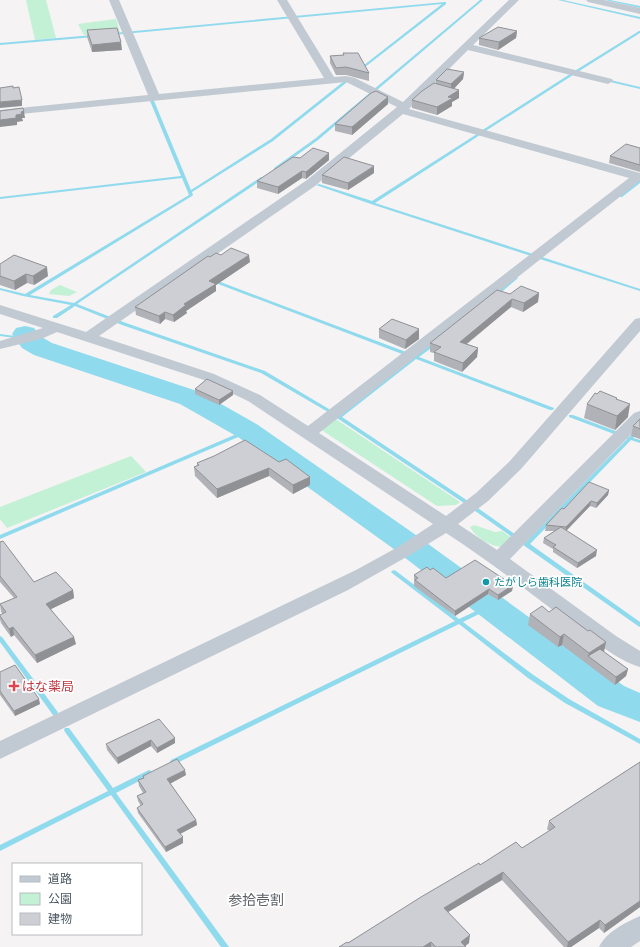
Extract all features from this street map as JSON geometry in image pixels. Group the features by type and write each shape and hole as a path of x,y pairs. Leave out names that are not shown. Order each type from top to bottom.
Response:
{"street":[{"path":"114,0 128,32 152,98"},
{"path":"282,0 330,80"},
{"path":"89,338 311,183 403,108 514,0"},
{"path":"591,0 640,11"},
{"path":"468,46 608,81"},
{"path":"0,113 349,79 403,108 639,177"},
{"path":"309,433 639,177"},
{"path":"0,309 225,384 254,398 446,524 498,560 608,641 640,660"},
{"path":"0,752 342,586 412,547 471,505 514,467 640,322"},
{"path":"0,345 35,337 47,333 56,327"},
{"path":"498,560 520,540 640,416"},
{"path":"611,947 640,927"}],"green space":[{"path":"26,0 46,0 56,38 35,40"},
{"path":"116,19 120,32 84,35 78,24"},
{"path":"60,285 77,292 69,296 49,294 51,290"},
{"path":"334,418 460,502 456,505 437,506 320,429"},
{"path":"131,456 146,472 7,528 0,519 0,507"},
{"path":"474,525 495,532 502,531 513,539 504,547 489,544 476,535 470,527"}],"building":[{"path":"498,27 517,31 499,42 479,38"},
{"path":"117,28 121,42 92,45 87,30"},
{"path":"343,53 358,53 369,73 346,67 336,68 330,56 344,55"},
{"path":"447,69 464,72 451,84 436,80"},
{"path":"434,83 459,90 448,97 453,98 437,107 412,100 422,91"},
{"path":"13,86 13,88 19,87 22,100 0,102 0,88"},
{"path":"376,91 388,97 352,127 335,124 371,93"},
{"path":"23,108 24,111 21,112 22,114 16,115 16,118 0,120 0,111"},
{"path":"626,144 640,148 640,165 610,156"},
{"path":"313,148 329,153 306,172 302,171 278,187 257,181 293,157 300,158"},
{"path":"344,157 374,166 348,183 322,175"},
{"path":"231,248 249,255 209,281 216,284 184,304 186,305 173,315 165,312 159,316 135,307 208,256 210,257 216,253 221,255"},
{"path":"14,255 47,267 33,276 26,274 14,281 0,276 0,264"},
{"path":"521,286 539,293 524,303 512,299 460,342 478,348 463,363 434,352 441,347 430,343 497,290 510,294"},
{"path":"392,319 419,329 406,340 379,329"},
{"path":"207,379 233,391 219,400 195,389"},
{"path":"600,391 630,404 617,416 587,404 595,393 597,394"},
{"path":"640,419 640,429 633,426"},
{"path":"245,440 279,462 286,459 310,477 293,485 269,468 217,489 194,467 199,465 197,463"},
{"path":"589,482 609,490 597,503 591,501 566,527 546,525 562,508 564,509"},
{"path":"561,527 597,550 578,563 553,547 556,545 544,538"},
{"path":"3,541 34,582 56,572 73,590 46,604 74,637 35,655 13,627 9,629 0,616 6,612 0,604 17,597 0,576 0,542"},
{"path":"475,560 513,585 498,595 489,589 455,611 415,580 418,578 414,575 427,567 430,570 433,568 446,578"},
{"path":"542,606 549,612 556,607 588,631 590,630 606,642 589,653 564,634 560,637 530,614"},
{"path":"600,649 628,669 616,677 588,656"},
{"name":"はな薬局","path":"15,665 39,699 14,711 0,691 0,672"},
{"path":"159,719 175,738 157,748 151,740 117,758 106,744"},
{"path":"177,759 185,770 167,779 196,820 177,830 183,837 165,847 137,808 143,804 137,796 146,792 138,780"},
{"path":"640,762 640,901 605,925 600,920 568,942 503,872 444,908 470,935 461,942 466,947 436,947 431,942 423,947 339,947 347,942 348,943 421,897 479,863 480,865 516,842 522,848 555,827 549,821"}],"waterway":[{"path":"275,169 317,139 482,0"},
{"path":"559,0 640,18"},
{"path":"606,0 640,7"},
{"path":"113,34 445,3 360,70"},
{"path":"575,72 640,32"},
{"path":"0,44 93,36"},
{"path":"483,131 571,75"},
{"path":"190,192 272,140 349,79"},
{"path":"607,80 640,88"},
{"path":"150,96 184,177"},
{"path":"372,203 478,135"},
{"path":"0,198 184,177"},
{"path":"27,295 191,195 184,177"},
{"path":"74,304 262,178"},
{"path":"621,196 640,181"},
{"path":"318,185 372,203"},
{"path":"372,203 532,255"},
{"path":"541,258 640,290"},
{"path":"496,295 516,278"},
{"path":"214,281 404,353"},
{"path":"0,289 23,295 74,304"},
{"path":"55,317 74,304"},
{"path":"74,304 124,324 263,372 330,411 463,500 526,545"},
{"path":"25,334 31,342 43,349 190,398 248,431 402,540 611,696 640,708"},
{"path":"0,335 15,337 21,335"},
{"path":"416,358 435,343"},
{"path":"339,417 416,358"},
{"path":"416,358 552,409"},
{"path":"571,416 616,433"},
{"path":"630,438 640,428"},
{"path":"0,537 248,431"},
{"path":"526,545 630,438"},
{"path":"630,438 640,442"},
{"path":"526,545 640,625"},
{"path":"394,572 459,622"},
{"path":"459,622 491,606"},
{"path":"173,762 459,622"},
{"path":"459,622 530,676 567,701 640,742"},
{"path":"0,638 55,713"},
{"path":"67,730 112,792"},
{"path":"112,792 149,773"},
{"path":"0,848 112,792"},
{"path":"112,792 225,947"}],"place":[{"name":"たがしら歯科医院","path":"486,582"},
{"name":"はな薬局","path":"14,686"}],"district":[{"name":"参拾壱割","path":"256,900"}]}
